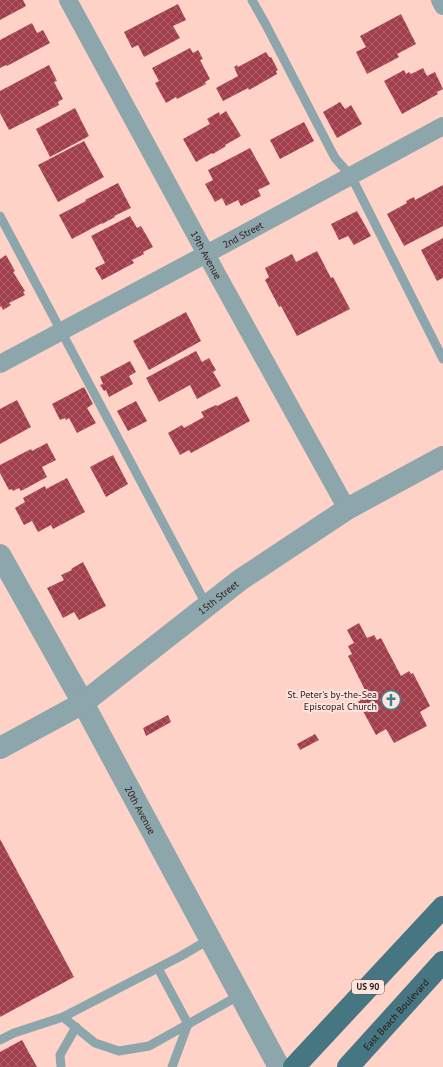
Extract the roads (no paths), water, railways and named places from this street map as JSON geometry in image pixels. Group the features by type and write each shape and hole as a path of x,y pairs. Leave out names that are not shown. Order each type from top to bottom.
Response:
{"main road":[{"name":"US 90","path":"294,1067 443,907"},
{"name":"East Beach Boulevard","path":"348,1067 443,962"}],"street":[{"name":"19th Avenue","path":"68,0 206,254 347,508"},
{"path":"440,0 443,6"},
{"name":"2nd Street","path":"0,364 443,126"},
{"name":"15th Street","path":"0,748 83,703 240,580 347,508 443,457"},
{"name":"20th Avenue","path":"0,554 83,703 279,1067"}],"lane":[{"path":"252,0 335,158 351,176 443,359"},
{"path":"0,216 207,606"},
{"path":"0,1040 14,1033 63,1017 181,956 210,939"},
{"path":"158,968 188,1024 172,1067"},
{"path":"63,1017 95,1043 119,1051 150,1046 240,995"},
{"path":"61,1067 60,1055 76,1027"}],"place":[{"name":"St. Peter's by-the-Sea Episcopal Church","path":"391,700"}]}
